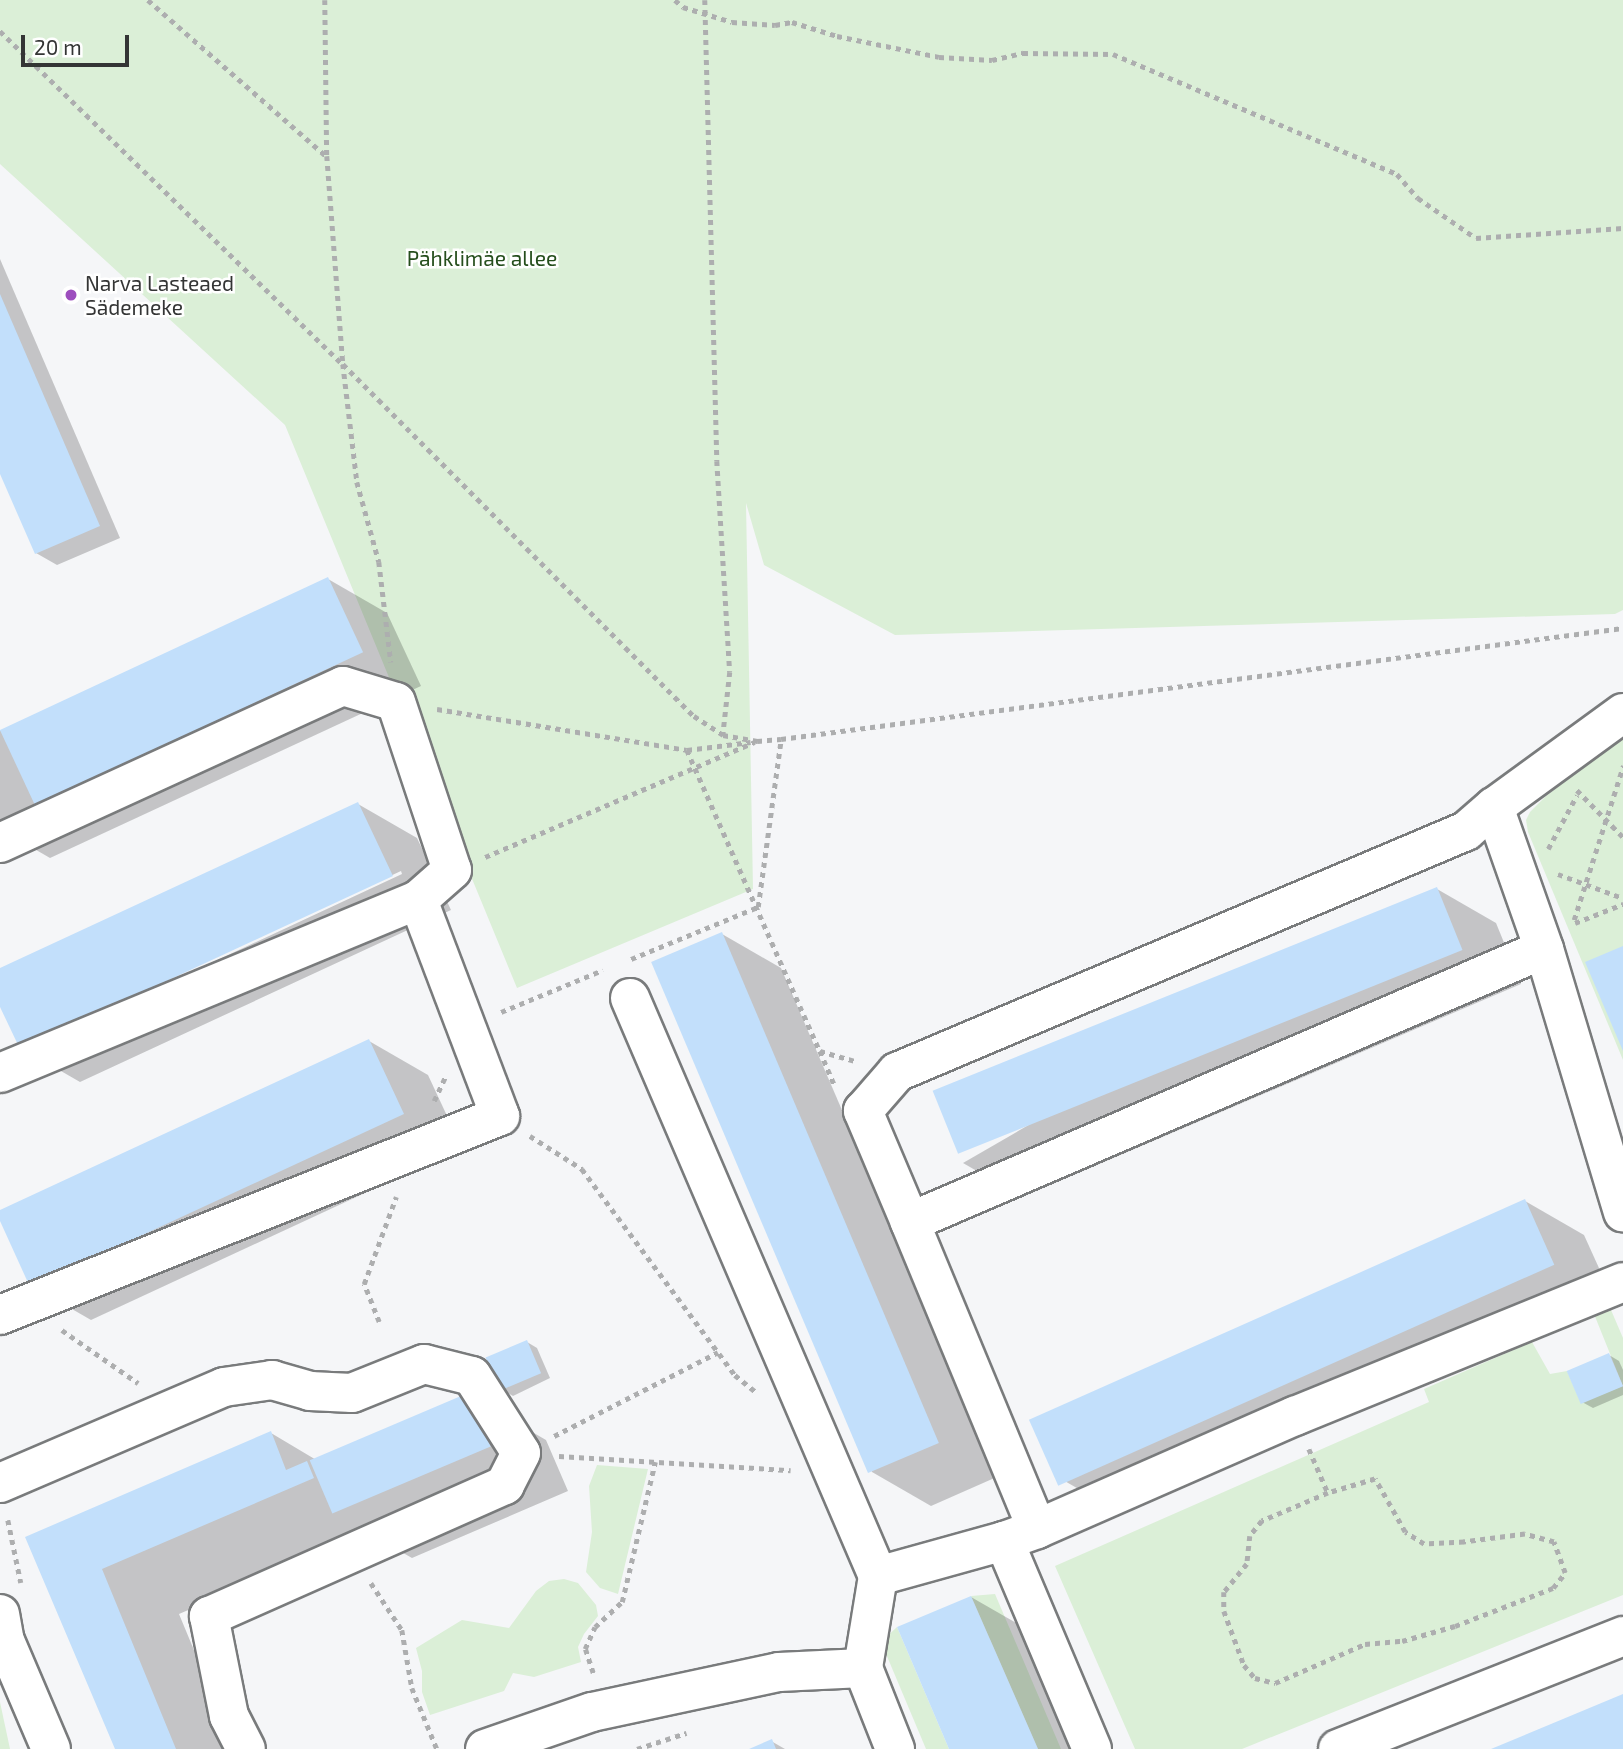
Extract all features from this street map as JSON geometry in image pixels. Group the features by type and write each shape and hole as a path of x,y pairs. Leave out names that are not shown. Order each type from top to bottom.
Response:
{"street":[{"path":"0,843 343,686 396,702 452,870 418,900 0,1073"},
{"path":"1092,1749 1021,1535 910,1222 863,1111 897,1072 1466,831 1494,807 1623,713"},
{"path":"1494,807 1552,937 1623,1212"},
{"path":"12,1310 500,1116 418,900"},
{"path":"910,1222 1552,937"},
{"path":"624,981 878,1576 863,1668 895,1749"},
{"path":"878,1576 1021,1535 1295,1416 1623,1282"},
{"path":"0,1483 224,1387 272,1380 310,1391 352,1393 424,1364 471,1376 521,1453 505,1485 208,1616 229,1716 246,1749"},
{"path":"0,1614 5,1641 51,1749"},
{"path":"1338,1749 1623,1636"},
{"path":"485,1749 604,1709 779,1672 863,1668"}],"path":[{"path":"148,0 327,156"},
{"path":"325,0 327,156 343,364 357,482 379,562 396,702 687,750 1623,628"},
{"path":"675,0 683,7 732,22 775,25 792,22 837,36 939,57 992,60 1023,53 1113,54 1397,174 1418,198 1476,237 1623,228"},
{"path":"705,0 719,499 730,672 723,735"},
{"path":"0,31 343,364 694,716 723,735 757,741"},
{"path":"758,907 781,739"},
{"path":"452,870 757,741"},
{"path":"687,750 820,1051 897,1072"},
{"path":"1552,937 1587,884 1623,766"},
{"path":"1545,856 1585,782"},
{"path":"1571,783 1623,837"},
{"path":"1551,871 1623,898"},
{"path":"1552,937 1623,904"},
{"path":"624,981 758,907"},
{"path":"379,1322 364,1284 413,1151 466,1027 606,969"},
{"path":"500,1116 582,1169 735,1375 767,1400"},
{"path":"12,1310 136,1380 153,1416"},
{"path":"521,1453 718,1352"},
{"path":"1295,1416 1328,1493"},
{"path":"521,1453 834,1473"},
{"path":"604,1709 585,1649 595,1627 622,1602 655,1462"},
{"path":"1375,1479 1405,1532 1424,1544 1525,1534 1554,1542 1565,1573 1553,1588 1455,1626 1402,1641 1365,1644 1275,1683 1255,1678 1244,1665 1224,1611 1224,1592 1247,1564 1250,1536 1262,1521 1328,1493 1375,1479"},
{"path":"351,1553 402,1630 412,1688 437,1749"}],"green space":[{"name":"Pähklimäe allee","path":"0,0 1623,0 1623,610 1615,614 895,635 764,565 746,503 753,889 517,988 285,425 0,164"},
{"path":"1623,737 1623,1060 1528,832 1526,820 1546,796"},
{"path":"1611,1310 1623,1338 1623,1386 1594,1314"},
{"path":"1532,1342 1550,1374 1567,1371 1581,1403 1623,1386 1623,1595 1242,1749 1135,1749 1055,1566 1429,1402 1424,1389"},
{"path":"597,1465 648,1469 618,1594 600,1588 586,1572 592,1532 589,1486"},
{"path":"564,1579 578,1583 596,1605 598,1616 578,1647 581,1662 534,1677 513,1673 504,1691 430,1715 422,1692 422,1671 416,1648 462,1620 509,1628 536,1591 549,1581"},
{"path":"995,1594 1061,1749 1038,1749 971,1596"},
{"path":"897,1627 949,1749 926,1749 881,1642"},
{"path":"0,1702 10,1749 0,1749"}],"building":[{"path":"0,294 100,526 35,554 0,474"},
{"path":"328,577 363,652 35,805 0,730"},
{"path":"358,802 393,876 20,1049 0,1007 0,968"},
{"path":"1437,887 1462,950 958,1154 933,1091"},
{"path":"722,932 939,1443 868,1473 651,962"},
{"path":"1623,946 1623,1051 1585,962"},
{"path":"369,1039 404,1114 30,1287 0,1221 0,1210"},
{"path":"1525,1199 1554,1265 1058,1486 1029,1420"},
{"path":"527,1340 541,1373 500,1391 486,1358"},
{"path":"1609,1353 1623,1386 1581,1404 1567,1371"},
{"path":"468,1393 491,1446 332,1514 310,1460"},
{"path":"271,1431 286,1470 307,1461 314,1478 102,1569 176,1749 115,1749 25,1537"},
{"path":"971,1596 1038,1749 949,1749 897,1627"},
{"path":"1623,1694 1623,1749 1491,1749"},
{"path":"772,1739 776,1749 749,1749"}],"place":[{"name":"Narva Lasteaed Sädemeke","path":"71,295"}]}
